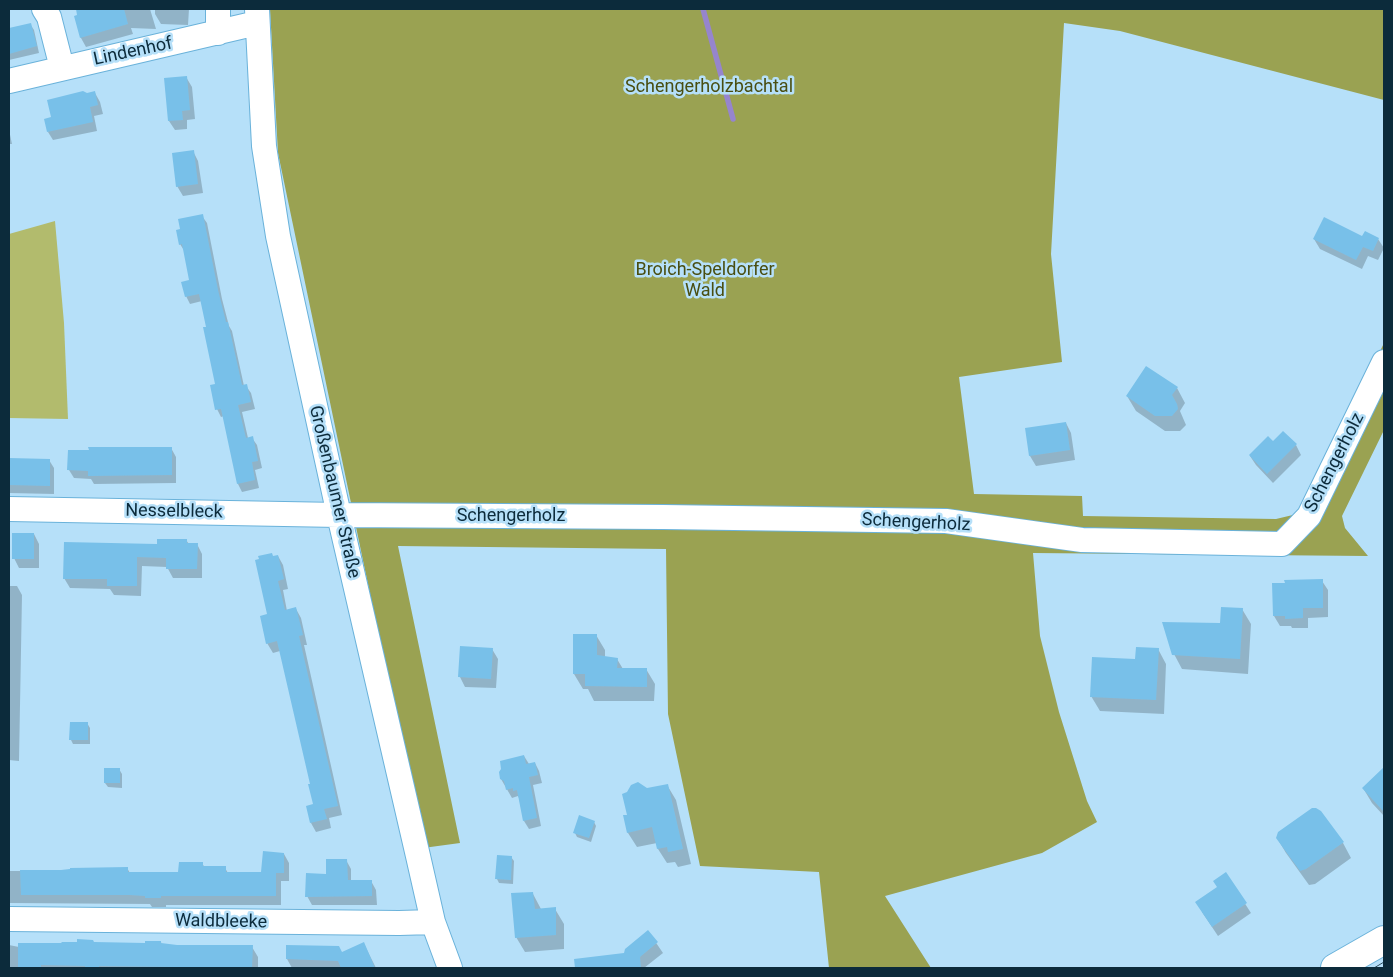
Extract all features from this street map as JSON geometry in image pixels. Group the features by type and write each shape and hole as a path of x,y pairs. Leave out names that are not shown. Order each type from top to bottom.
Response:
{"main road":[{"path":"1335,968 1384,940"}],"street":[{"path":"44,9 49,16 62,68"},
{"path":"218,9 218,33"},
{"name":"Lindenhof","path":"9,81 218,33 257,16"},
{"name":"Großenbaumer Straße","path":"257,16 264,146 278,236 339,515 433,922 450,968"},
{"name":"Schengerholz","path":"339,515 946,521 1082,540 1282,544 1309,516 1384,362"},
{"name":"Nesselbleck","path":"9,509 339,515"},
{"name":"Waldbleeke","path":"9,919 433,922"}],"green space":[{"name":"Broich-Speldorfer Wald","path":"270,9 1384,9 1384,100 1120,31 1064,23 1051,254 1062,362 959,377 974,494 1082,496 1083,516 1276,519 1297,514 1307,502 1384,343 1384,430 1342,516 1345,528 1368,556 1033,553 1040,636 1059,712 1087,801 1097,822 1042,853 885,896 931,968 829,968 819,872 700,866 668,714 666,549 398,546 460,843 423,848 278,153"},
{"path":"55,221 64,323 68,419 9,418 9,234"}],"building":[{"path":"76,9 124,9 128,24 80,38 74,16 77,15"},
{"path":"31,23 37,46 9,54 9,28"},
{"path":"187,76 190,110 182,111 183,120 168,121 164,78"},
{"path":"83,91 87,93 95,91 98,105 90,107 93,122 47,132 44,119 51,117 47,100"},
{"path":"194,150 198,184 176,187 172,153"},
{"path":"203,214 218,290 226,322 228,322 242,385 247,384 251,402 238,405 246,438 253,436 258,461 252,462 255,480 237,484 221,409 215,410 210,385 215,384 203,327 206,327 199,294 185,297 181,282 189,280 182,244 179,245 176,230 180,229 178,219"},
{"path":"1324,217 1362,236 1365,231 1379,238 1373,251 1363,247 1356,260 1313,239"},
{"path":"1146,366 1178,387 1172,395 1178,409 1172,416 1155,416 1126,396"},
{"path":"1066,422 1070,450 1029,456 1025,428"},
{"path":"1283,431 1297,444 1267,474 1249,455 1268,436 1273,441"},
{"path":"88,447 172,447 172,475 88,476 88,471 67,470 68,450 89,450"},
{"path":"9,458 50,459 50,486 9,485"},
{"path":"12,533 34,533 34,559 12,559"},
{"path":"157,539 187,539 187,543 198,543 197,569 166,569 166,558 137,557 137,586 107,586 107,579 63,579 64,542 157,544"},
{"path":"272,553 273,556 278,555 284,579 278,581 285,610 296,607 303,635 299,636 338,806 324,809 327,819 310,823 306,806 313,804 308,784 310,784 277,641 266,644 260,616 267,614 255,560 259,559 258,556"},
{"path":"1323,579 1323,608 1303,608 1303,618 1285,619 1285,616 1273,616 1272,583 1285,583 1284,580"},
{"path":"1221,607 1243,608 1240,659 1172,655 1162,622 1220,623"},
{"path":"573,634 597,634 597,655 618,658 617,668 647,668 647,687 585,686 585,674 573,674"},
{"path":"460,646 493,648 491,679 458,677"},
{"path":"1136,647 1159,648 1156,700 1090,697 1092,657 1135,659"},
{"path":"70,722 88,722 88,740 69,740"},
{"path":"524,755 526,764 535,762 538,775 529,777 537,818 523,821 517,790 513,791 513,788 506,790 504,781 500,779 499,772 501,769 500,761"},
{"path":"1384,767 1384,812 1362,788"},
{"path":"104,768 120,768 120,783 104,783"},
{"path":"638,782 647,788 668,784 683,849 668,852 667,847 657,849 652,827 627,833 623,815 627,815 622,794 627,792 631,785"},
{"path":"1312,808 1321,811 1344,842 1306,869 1300,871 1276,838 1278,832"},
{"path":"579,815 595,821 589,838 573,833"},
{"path":"263,851 284,853 284,873 276,873 276,896 161,896 161,898 145,898 145,896 130,895 21,895 20,870 128,867 128,872 178,872 179,862 203,862 203,866 226,866 226,872 261,872"},
{"path":"497,855 512,856 511,880 495,879"},
{"path":"326,859 347,859 348,880 372,880 372,896 305,897 306,873 326,874"},
{"path":"1226,872 1247,903 1212,927 1195,902 1217,887 1213,881"},
{"path":"533,892 535,909 556,907 556,935 515,938 511,893"},
{"path":"648,930 658,942 640,957 641,968 575,968 574,959 624,953 625,949"},
{"path":"77,939 93,940 94,942 145,943 145,941 161,941 161,943 177,945 253,945 252,968 99,966 99,968 85,968 85,966 41,965 41,968 18,967 18,943 77,942"},
{"path":"364,942 375,968 341,968 338,961 286,959 286,945 339,946 342,952"}],"waterway":[{"path":"703,9 733,119"}],"tram line":[{"path":"1374,968 1384,962"}],"park label":[{"name":"Schengerholzbachtal","path":"709,87"}]}
